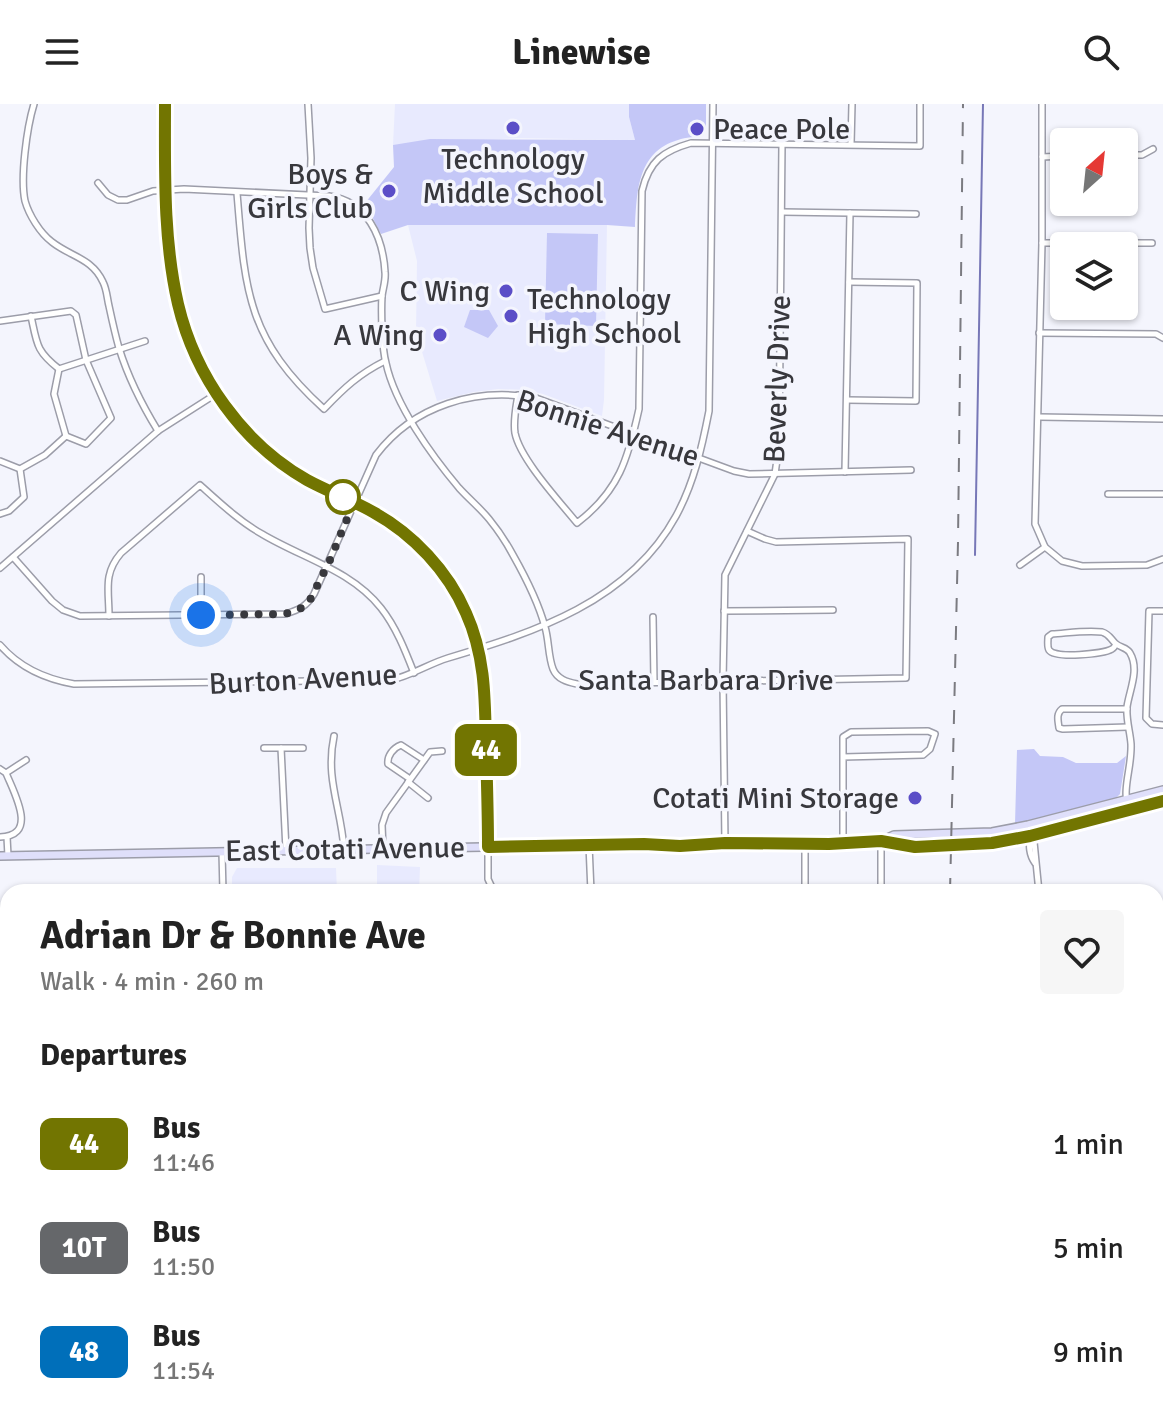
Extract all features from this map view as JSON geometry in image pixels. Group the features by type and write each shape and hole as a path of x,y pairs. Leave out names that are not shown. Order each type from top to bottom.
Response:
{"main road":[{"name":"East Cotati Avenue","path":"881,841 894,835 981,833 1028,825 1163,790"},
{"name":"East Cotati Avenue","path":"4,856 881,841 915,847 992,843 1030,836 1163,801"}],"street":[{"path":"34,104 29,119 25,202 40,230 50,240 86,260 99,274 105,286 120,349 136,391 158,431"},
{"path":"165,104 169,238 178,302 196,357 216,394 271,455 306,479 386,519 409,537 451,585 466,613 479,650 485,682 490,884"},
{"path":"308,104 311,158 309,228 313,268 325,309 382,296"},
{"name":"Burton Avenue","path":"0,645 2,654 41,675 87,685 391,680 405,678 427,665 545,626 609,590 641,563 675,517 699,458 709,411 713,104"},
{"path":"851,144 852,104"},
{"path":"518,395 514,429 518,443 577,523 605,499 634,433 639,409 642,191 644,181 656,161 671,149 691,143 920,146 920,104"},
{"path":"1042,104 1035,524 1045,547 1062,561 1082,566 1147,565 1163,559"},
{"name":"Beverly Drive","path":"725,843 725,575 775,474 779,445 782,144"},
{"path":"1138,155 1153,149"},
{"path":"1042,157 1050,157"},
{"name":"Santa Barbara Drive","path":"98,183 108,195 118,200 153,191 184,189 329,196 349,200 358,207 368,219 381,249 386,275 382,296 385,361 396,395 441,467 489,519 509,547 533,593 545,626 553,671 564,681 577,684 906,678 908,539 776,542 747,531"},
{"path":"237,193 243,270 250,300 265,339 294,381 324,409 363,372 385,361"},
{"path":"782,212 916,214"},
{"path":"845,472 850,213"},
{"path":"1042,243 1152,243"},
{"path":"847,400 916,401 917,283 849,282"},
{"path":"0,321 71,311 76,315 86,360 111,418 86,444 66,436"},
{"path":"31,316 37,348 59,369"},
{"path":"1039,333 1156,334 1163,338"},
{"path":"59,369 145,341"},
{"path":"59,369 54,394 66,436"},
{"path":"0,568 158,431 216,394"},
{"name":"Bonnie Avenue","path":"13,557 52,601 63,610 80,616 285,614 298,610 308,604 376,455 385,443 412,421 445,404 488,394 518,395 554,404 749,474 911,470"},
{"path":"1039,417 1163,419"},
{"path":"20,469 45,455 66,436"},
{"path":"0,461 20,469"},
{"path":"0,514 9,511 24,497 20,469"},
{"path":"109,616 108,578 111,565 200,485 259,533 356,584 379,605 396,629 414,673"},
{"path":"1108,494 1163,494"},
{"path":"1020,565 1045,547"},
{"path":"201,577 201,615"},
{"path":"724,611 833,610"},
{"path":"1163,611 1149,611 1146,718 1152,724 1163,725"},
{"path":"653,617 654,682"},
{"path":"1116,644 1112,650 1059,655 1048,649 1048,637 1052,634 1100,632 1109,635 1132,657 1134,678 1127,709 1131,741 1131,762 1126,780 1128,810"},
{"path":"1127,709 1062,709 1058,717 1059,728 1063,729 1128,727"},
{"path":"843,757 923,755 930,749 935,734 928,731 851,732 843,737 843,757 843,844"},
{"path":"334,736 331,776 344,849"},
{"path":"424,760 401,745 387,760 428,798"},
{"path":"264,748 303,748"},
{"path":"281,748 286,850"},
{"path":"383,849 383,819 430,752 442,751"},
{"path":"4,856 4,837 19,830 22,812 3,771 26,760"},
{"path":"1028,825 1037,857 1038,884"},
{"path":"881,841 881,884"},
{"path":"805,844 805,884"},
{"path":"589,845 591,884"},
{"path":"222,852 223,884"}],"shaded area":[{"name":"Technology Middle School","path":"395,104 629,104 635,140 517,138 393,145"},
{"path":"629,104 706,104 703,136 681,139 664,146 647,164 639,187 635,227 408,225 381,234 365,203 394,167 393,145 430,139 635,140"},
{"name":"Technology High School","path":"408,225 607,225 602,416 527,390 498,389 437,401 416,332 417,261"},
{"path":"547,233 598,234 596,326 545,324"},
{"path":"470,310 489,310 498,326 488,338 464,327"},
{"path":"1034,749 1040,756 1063,757 1076,763 1117,763 1126,756 1120,794 1116,798 1015,824 1017,750"},
{"path":"377,865 420,867 419,884 377,884"},
{"path":"237,868 336,868 337,884 232,884"}],"waterway":[{"path":"975,555 983,104"}],"railway":[{"path":"950,884 963,104"}],"bus line":[{"name":"44","path":"165,104 169,238 178,302 196,357 216,394 250,435 279,461 306,479 371,510 409,537 451,585 466,613 479,650 485,682 488,847 881,841 915,847 992,843 1163,801"}],"place":[{"name":"Technology Middle School","path":"513,128"},
{"name":"Peace Pole","path":"697,129"},
{"name":"Boys & Girls Club","path":"389,191"},
{"name":"C Wing","path":"506,291"},
{"name":"Technology High School","path":"511,316"},
{"name":"A Wing","path":"440,335"},
{"name":"Cotati Mini Storage","path":"915,798"}],"route":[{"path":"201,615 285,614 308,604 354,502 343,497"}]}
